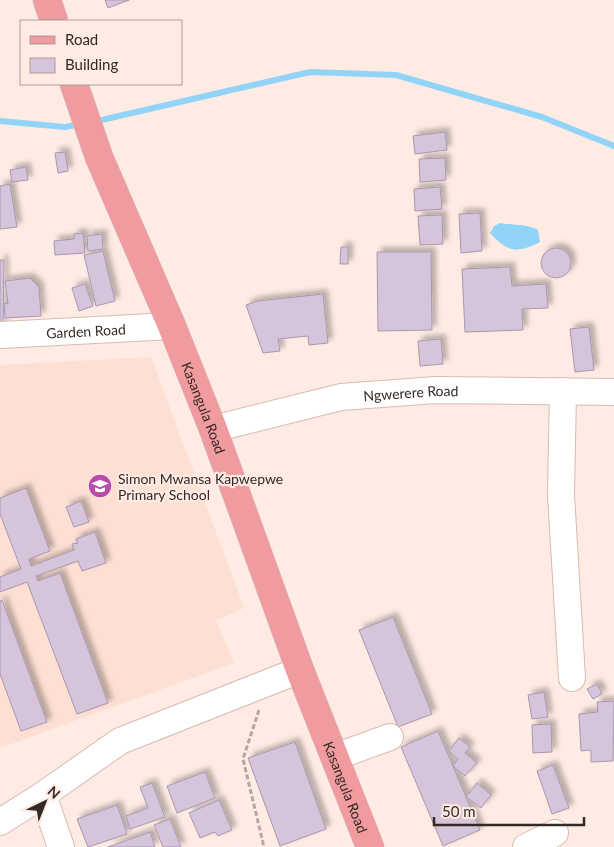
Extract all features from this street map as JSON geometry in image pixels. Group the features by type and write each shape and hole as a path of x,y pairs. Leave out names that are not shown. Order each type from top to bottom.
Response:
{"main road":[{"path":"47,0 54,20"},
{"name":"Kasangula Road","path":"76,90 99,157 172,326 213,429 300,670 370,847"}],"street":[{"name":"Garden Road","path":"0,334 172,326"},
{"name":"Ngwerere Road","path":"213,429 341,397 436,390 614,392"},
{"path":"563,391 561,496 572,678"},
{"path":"0,822 43,795 120,741 300,670"},
{"path":"335,757 390,737"},
{"path":"43,795 62,847"},
{"path":"526,847 555,832"}],"path":[{"path":"264,847 243,760 266,684"}],"shaded area":[{"name":"Simon Mwansa Kapwepwe Primary School","path":"151,357 244,608 216,621 234,663 0,748 0,365"}],"water":[{"path":"500,223 534,228 538,230 540,242 519,249 507,247 490,233 494,226"}],"building":[{"path":"105,0 129,0 108,8"},
{"path":"445,132 447,150 415,154 413,136"},
{"path":"65,152 68,171 58,173 55,153"},
{"path":"445,158 446,180 420,182 419,159"},
{"path":"26,167 28,180 12,182 10,170"},
{"path":"10,184 17,227 0,229 0,186"},
{"path":"440,187 442,209 415,211 414,189"},
{"path":"480,213 482,251 461,253 459,214"},
{"path":"442,215 443,244 420,245 418,216"},
{"path":"83,233 85,253 55,255 54,241 74,239 74,234"},
{"path":"102,234 103,249 88,251 87,236"},
{"path":"341,247 348,247 348,264 340,264"},
{"path":"556,248 567,252 571,263 567,274 556,278 545,274 541,263 545,252"},
{"path":"103,251 115,301 96,306 84,255"},
{"path":"377,252 431,252 432,330 378,331"},
{"path":"0,260 4,260 3,326 0,326"},
{"path":"510,267 512,286 546,284 548,308 522,309 523,330 465,332 462,269"},
{"path":"30,278 39,287 41,316 5,318 4,303 8,304 5,281"},
{"path":"85,284 93,306 79,311 72,288"},
{"path":"323,294 328,343 309,345 308,336 278,339 280,351 263,353 246,305 258,301"},
{"path":"589,327 594,370 575,372 570,329"},
{"path":"441,339 443,364 420,366 418,341"},
{"path":"26,488 50,551 29,559 31,566 74,550 72,544 78,543 76,539 95,532 106,563 82,571 78,561 36,576 38,581 60,573 108,703 77,714 27,582 0,592 0,577 21,569 0,514 0,498"},
{"path":"81,501 89,522 74,527 66,507"},
{"path":"2,600 47,722 21,731 0,674 0,601"},
{"path":"393,617 432,714 398,727 359,630"},
{"path":"597,684 602,694 593,699 587,689"},
{"path":"544,692 548,717 532,719 528,695"},
{"path":"614,701 613,761 591,762 591,750 581,751 579,714 598,712 597,702"},
{"path":"551,724 552,752 533,753 532,725"},
{"path":"438,731 480,830 443,846 401,747"},
{"path":"459,738 470,747 465,753 477,763 465,776 453,766 458,759 449,751"},
{"path":"295,742 326,829 280,846 248,758"},
{"path":"553,765 569,808 552,814 537,771"},
{"path":"205,772 215,798 177,813 167,786"},
{"path":"152,783 165,817 130,829 126,816 148,808 140,787"},
{"path":"477,783 491,795 481,808 466,797"},
{"path":"219,800 232,830 218,836 215,832 200,838 189,813"},
{"path":"117,805 127,834 88,847 77,819"},
{"path":"170,819 181,847 163,847 154,825"},
{"path":"150,832 155,847 108,847"}],"waterway":[{"path":"93,122 310,72 396,75 542,117 614,146"},
{"path":"0,121 65,127 81,124"}],"place":[{"name":"Simon Mwansa Kapwepwe Primary School","path":"100,486"}]}
